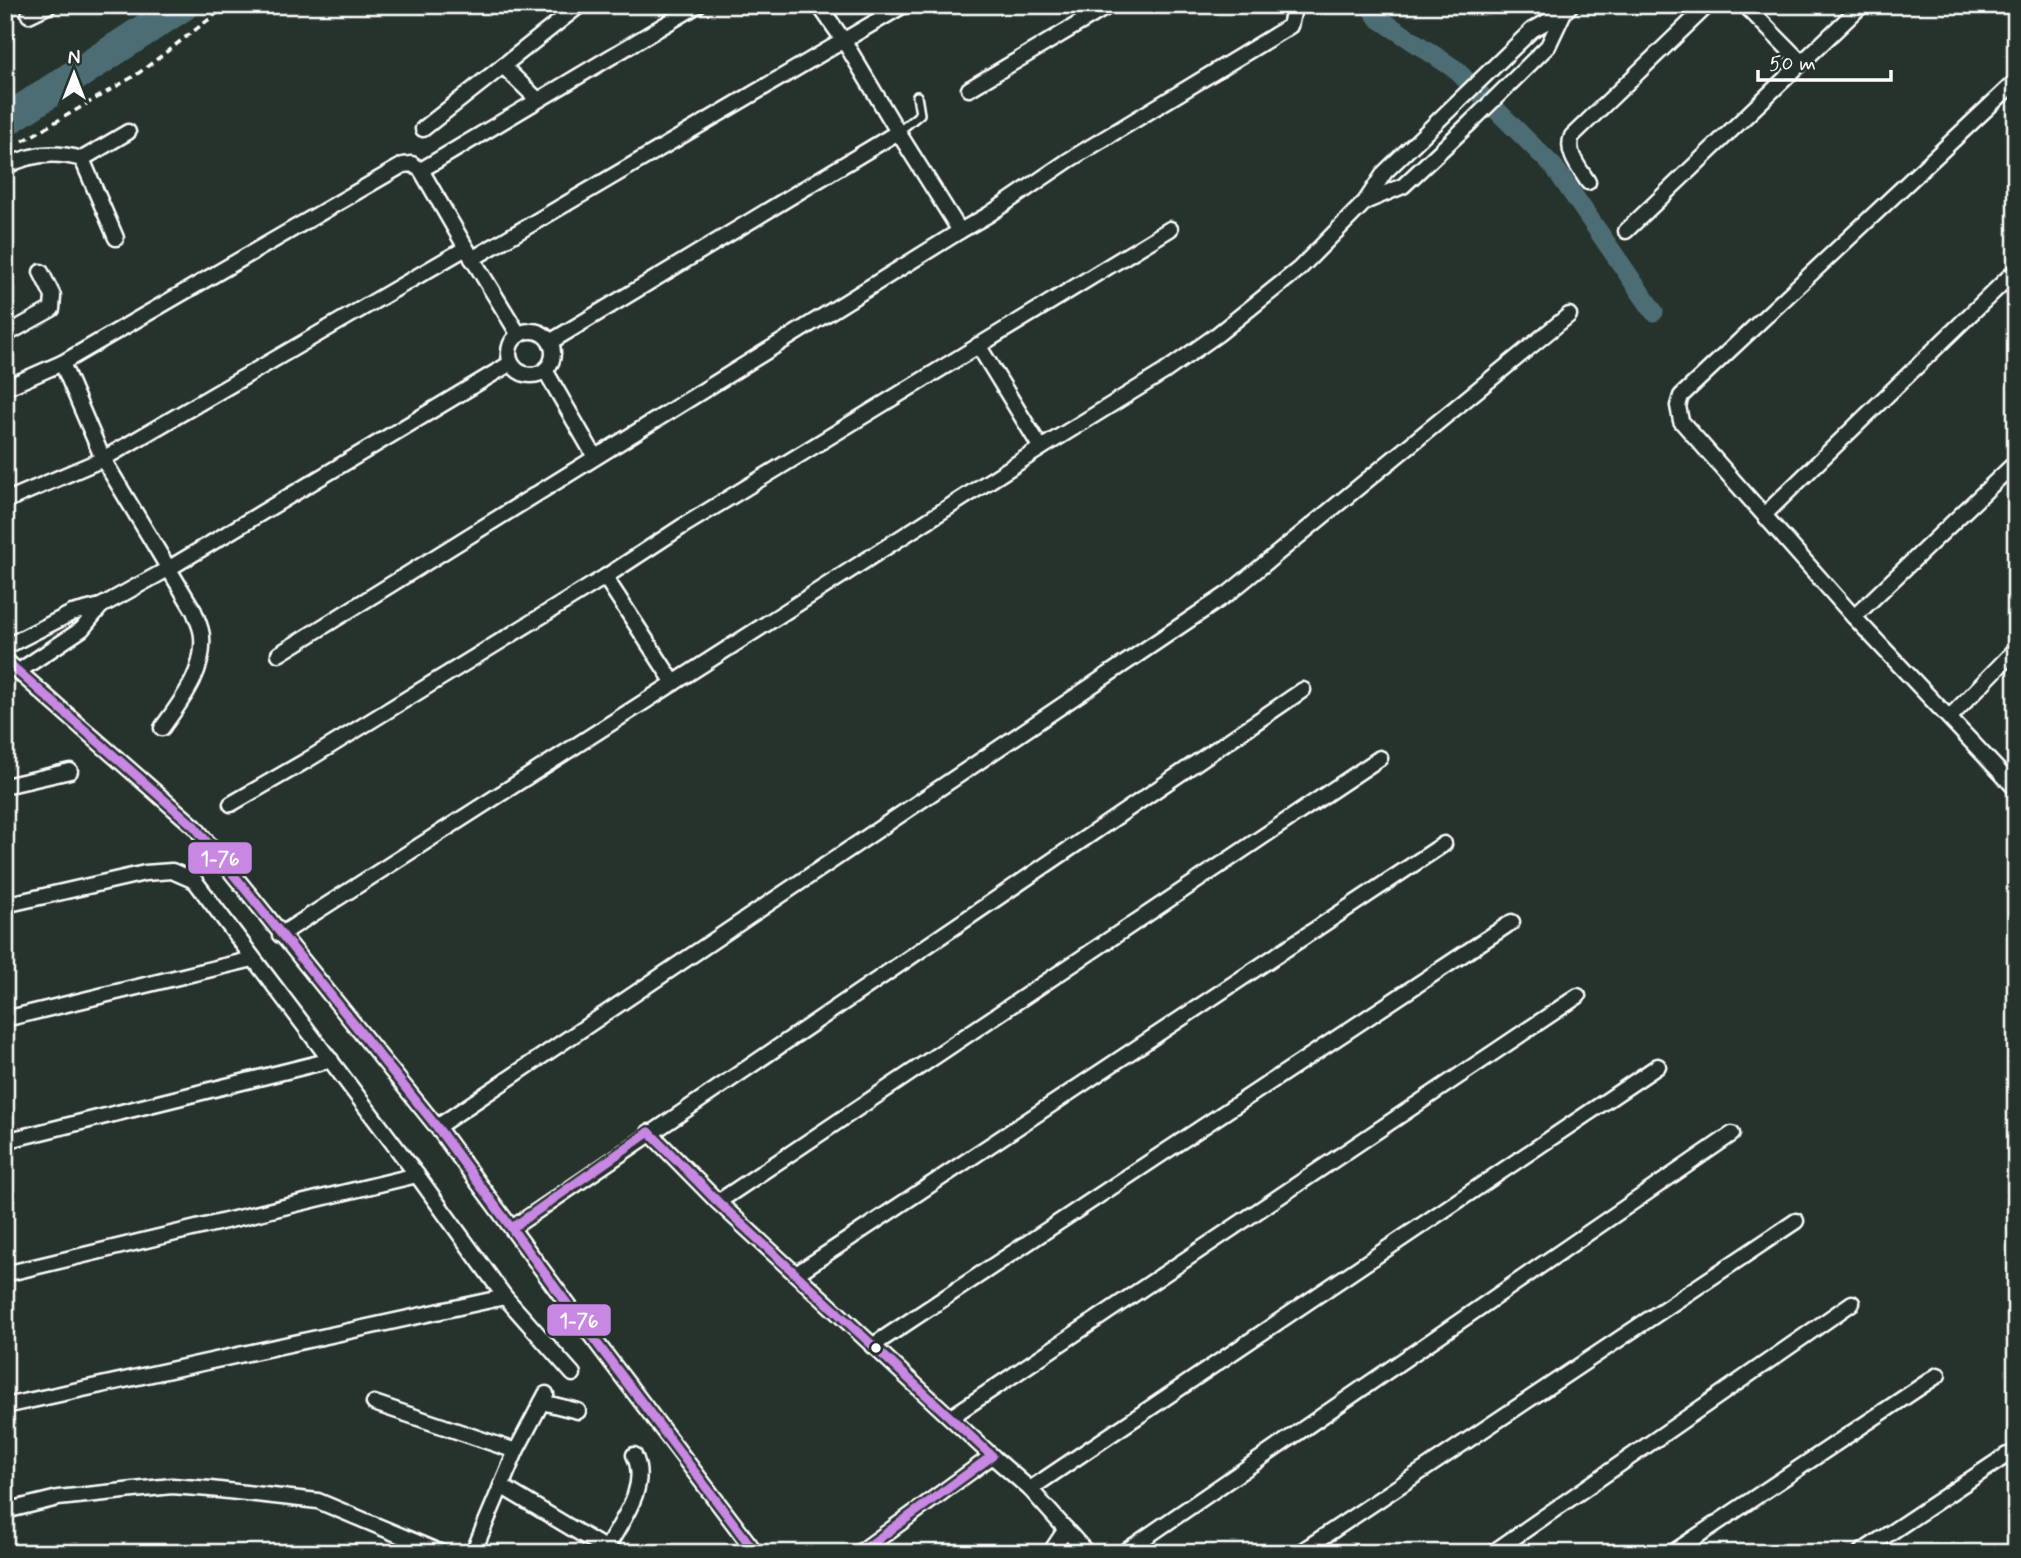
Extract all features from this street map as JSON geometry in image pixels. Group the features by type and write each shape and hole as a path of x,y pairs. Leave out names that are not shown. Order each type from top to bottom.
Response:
{"street":[{"path":"29,15 50,5"},
{"path":"423,129 580,5"},
{"path":"421,170 698,5"},
{"path":"819,5 844,41 960,231"},
{"path":"5,501 103,458 904,5"},
{"path":"969,89 1110,5"},
{"path":"279,654 988,215 1069,160 1290,26 1291,5"},
{"path":"1588,182 1570,149 1572,136 1708,5"},
{"path":"1745,5 1801,62"},
{"path":"1626,231 1862,5"},
{"path":"280,935 1164,372 1218,334 1299,269 1366,202 1385,172 1532,30 1567,9"},
{"path":"1366,202 1403,186 1548,46 1567,9"},
{"path":"503,66 538,100"},
{"path":"2016,81 1681,396 1678,406 1681,421 1854,617 2016,789"},
{"path":"5,167 33,155 50,154 82,159 128,132"},
{"path":"550,342 898,132"},
{"path":"82,159 116,238"},
{"path":"5,388 62,363 403,165 412,164 421,170 519,335"},
{"path":"231,804 304,762 1170,229"},
{"path":"1765,514 2016,270"},
{"path":"5,335 52,309 53,296 41,272"},
{"path":"437,1127 1229,593 1569,315"},
{"path":"536,332 550,342 553,357 545,370 536,375 526,375 511,363 510,348 519,335 536,332"},
{"path":"978,345 1041,448"},
{"path":"62,363 103,458 194,611 202,635 202,654 186,695 162,728"},
{"path":"5,647 72,613 102,606 168,569 511,363"},
{"path":"545,370 595,457"},
{"path":"1854,617 2016,462"},
{"path":"605,577 674,683"},
{"path":"19,671 82,629 102,606"},
{"path":"1950,717 2016,649"},
{"path":"5,660 195,827 437,1127 570,1309 756,1553"},
{"path":"512,1228 649,1132 1303,691"},
{"path":"718,1202 1380,758"},
{"path":"5,786 70,771"},
{"path":"796,1274 1444,844"},
{"path":"5,905 145,873 172,870 195,881 506,1297 573,1374"},
{"path":"872,1346 1512,922"},
{"path":"5,1019 253,959"},
{"path":"951,1417 1578,996"},
{"path":"5,1141 331,1060"},
{"path":"1030,1489 1658,1066"},
{"path":"649,1132 718,1202 1030,1489 1087,1553"},
{"path":"1123,1553 1731,1134"},
{"path":"5,1274 417,1175"},
{"path":"1299,1553 1796,1221"},
{"path":"5,1406 506,1297"},
{"path":"1500,1551 1853,1303"},
{"path":"1672,1553 1938,1375"},
{"path":"473,1553 516,1451 544,1398 578,1411"},
{"path":"374,1403 516,1451"},
{"path":"501,1486 610,1550 640,1478 639,1465 634,1455"},
{"path":"1860,1553 2007,1455"},
{"path":"859,1553 992,1456"},
{"path":"5,1511 58,1498 172,1486 210,1489 318,1501 442,1553"},
{"path":"1050,1553 1066,1529"}],"lane":[{"path":"898,132 920,114 917,96"}],"path":[{"path":"22,142 136,75 228,5"}],"waterway":[{"path":"5,121 183,5"},
{"path":"1369,5 1378,18 1455,69 1554,167 1654,312"}],"transit line":[{"name":"1-76","path":"5,660 195,827 437,1127 756,1553"},
{"name":"1-76","path":"649,1132 718,1202 992,1456"},
{"name":"1-76","path":"512,1228 649,1132"},
{"name":"1-76","path":"859,1553 992,1456"}]}
